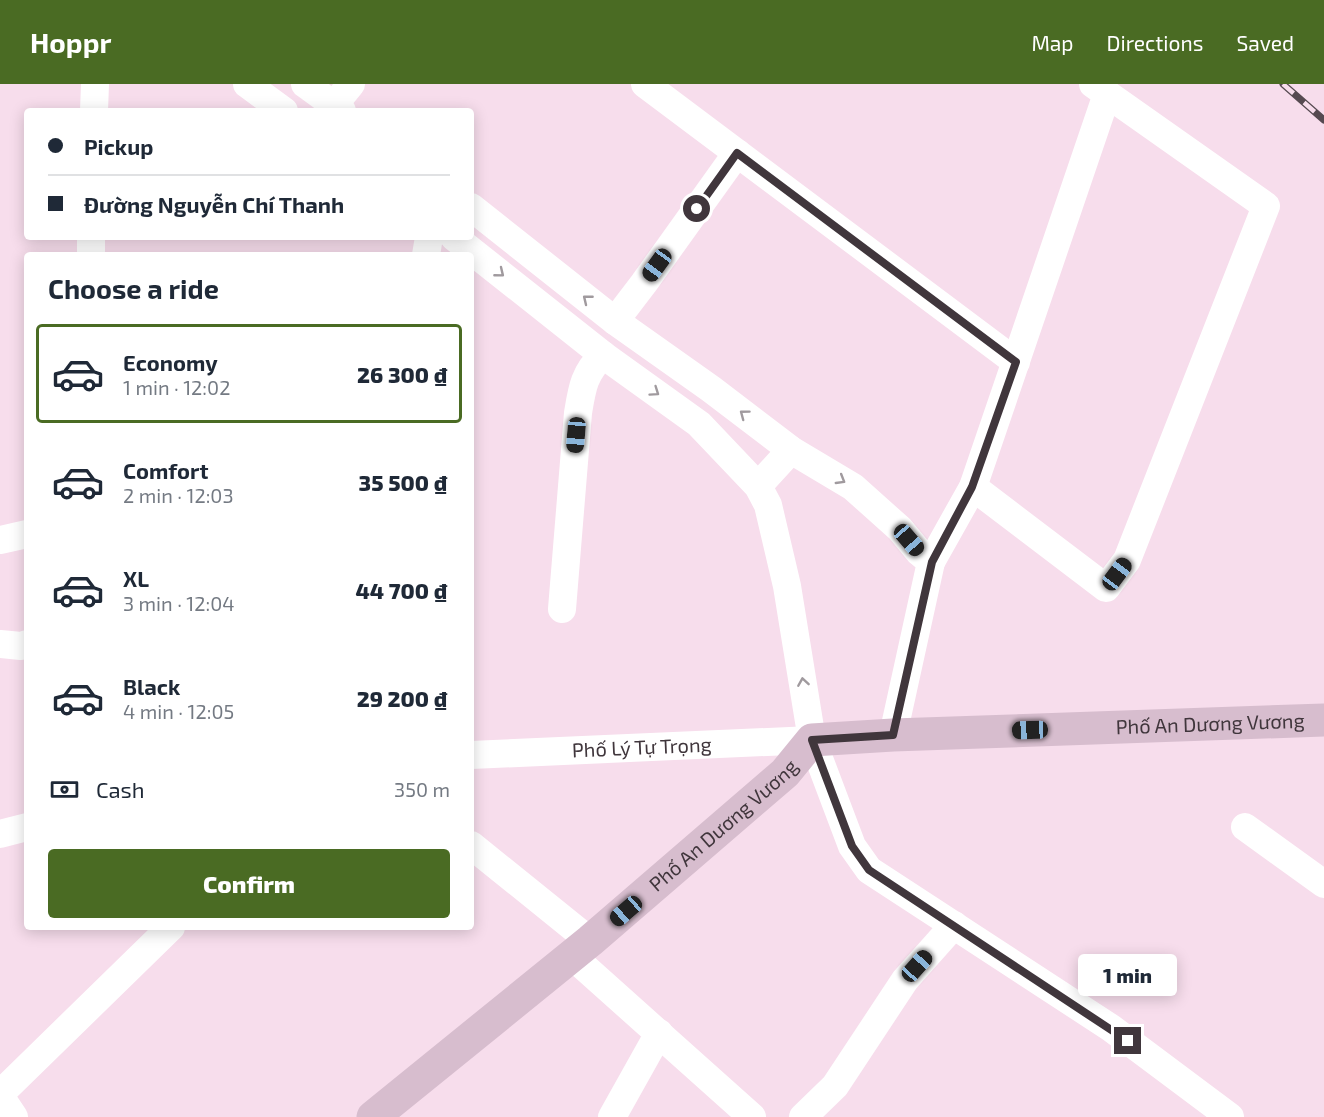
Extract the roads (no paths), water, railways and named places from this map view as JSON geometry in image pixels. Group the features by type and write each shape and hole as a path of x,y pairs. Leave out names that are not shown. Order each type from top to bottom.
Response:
{"street":[{"path":"94,84 94,108"},
{"path":"247,84 280,108"},
{"path":"305,84 343,100"},
{"path":"659,88 737,153 1016,362"},
{"path":"893,735 932,562 972,487 1016,362 1100,89 1266,206 1127,560 1106,588 972,487"},
{"path":"615,321 737,153"},
{"path":"474,209 615,321 711,389 790,450 853,487 900,529 919,552 932,562"},
{"path":"458,240 473,252"},
{"path":"474,253 603,356 699,424 758,486 768,505 787,586 812,740 852,846 869,870 1110,1028 1230,1117"},
{"path":"562,609 582,386 591,367 603,356"},
{"path":"758,486 790,450"},
{"path":"0,540 24,535"},
{"path":"0,645 24,645"},
{"name":"Phố An Dương Vương","path":"373,1117 581,949 785,773 812,740 893,735 1324,720"},
{"name":"Phố Lý Tự Trọng","path":"474,755 812,740"},
{"path":"1245,827 1324,884"},
{"path":"0,834 24,828"},
{"path":"474,848 581,949 658,1033 752,1117"},
{"path":"803,1117 835,1086 905,980 954,925"},
{"path":"14,1117 0,1095 168,930"},
{"path":"612,1117 658,1033"}],"railway":[{"path":"1283,84 1324,120"}]}
